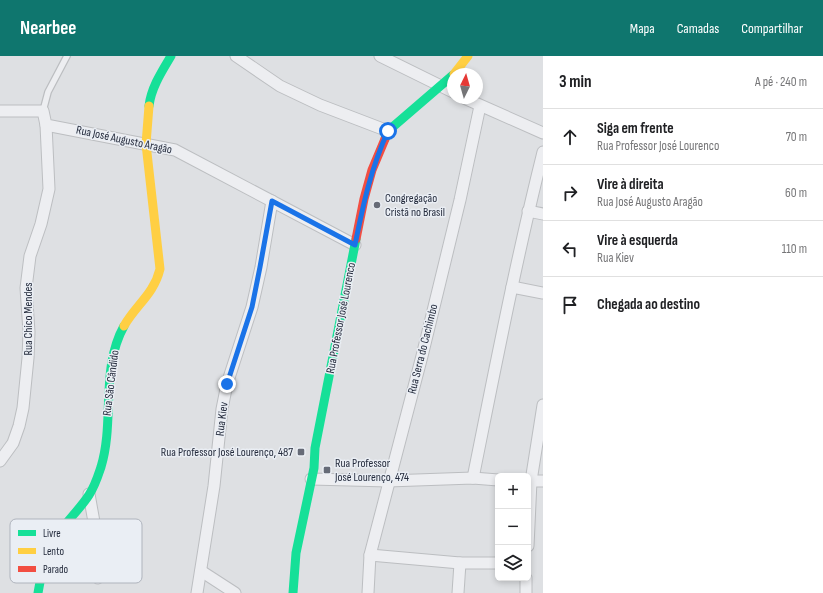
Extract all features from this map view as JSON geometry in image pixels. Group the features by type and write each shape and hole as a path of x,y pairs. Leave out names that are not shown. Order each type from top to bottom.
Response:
{"street":[{"name":"Rua São Cândido","path":"70,519 89,494 101,467 112,361 116,343 121,330 155,286 159,278 160,269 146,144 150,99 156,83 171,56"},
{"path":"236,56 280,86 320,105 388,131"},
{"path":"380,56 447,89"},
{"name":"Rua Professor José Lourenco","path":"458,68 468,56"},
{"name":"Rua Professor José Lourenco","path":"293,593 296,553 314,468 315,448 364,199 372,170 388,131 447,80"},
{"path":"476,104 543,133"},
{"name":"Rua Serra do Cachimbo","path":"368,593 370,556 388,481 422,356 460,200 480,106"},
{"path":"0,110 43,111 46,125"},
{"name":"Rua José Augusto Aragão","path":"46,125 175,150 355,245"},
{"name":"Rua Chico Mendes","path":"0,461 13,443 23,408 29,332 26,288 30,256 49,189 46,125"},
{"path":"473,478 528,211 543,152"},
{"name":"Rua Kiev","path":"197,593 214,486 222,409 227,384 252,307 272,201"},
{"path":"528,211 543,214"},
{"path":"512,287 543,293"},
{"path":"531,475 543,406"},
{"path":"311,478 388,481 473,478 495,480"},
{"path":"531,481 543,481"},
{"path":"89,494 93,519"},
{"path":"528,545 529,509"},
{"path":"370,556 460,563 495,563"},
{"path":"458,593 460,563"},
{"path":"201,571 235,593"},
{"path":"526,581 526,593"},
{"name":"Rua São Cândido","path":"38,593 40,583"}],"lane":[{"path":"43,111 48,92 67,56"}],"traffic: fast":[{"path":"149,106 154,86 171,56"},
{"path":"385,139 388,131 447,80"},
{"path":"293,593 296,553 314,468 315,448 356,239"},
{"path":"70,519 89,495 95,485 101,467 107,432 112,360 124,326"},
{"path":"38,593 40,583"}],"traffic: slow":[{"path":"459,68 468,56"},
{"path":"124,326 154,286 160,269 146,144 149,106"}],"traffic: jam":[{"path":"356,239 364,199 372,170 385,139"}],"place":[{"name":"Congregação Cristã no Brasil","path":"377,205"},
{"name":"Rua Professor José Lourenço, 487","path":"301,452"},
{"name":"Rua Professor José Lourenço, 474","path":"327,470"}],"route":[{"path":"227,384 252,307 272,201 355,245 364,199 372,170 388,131"}]}
